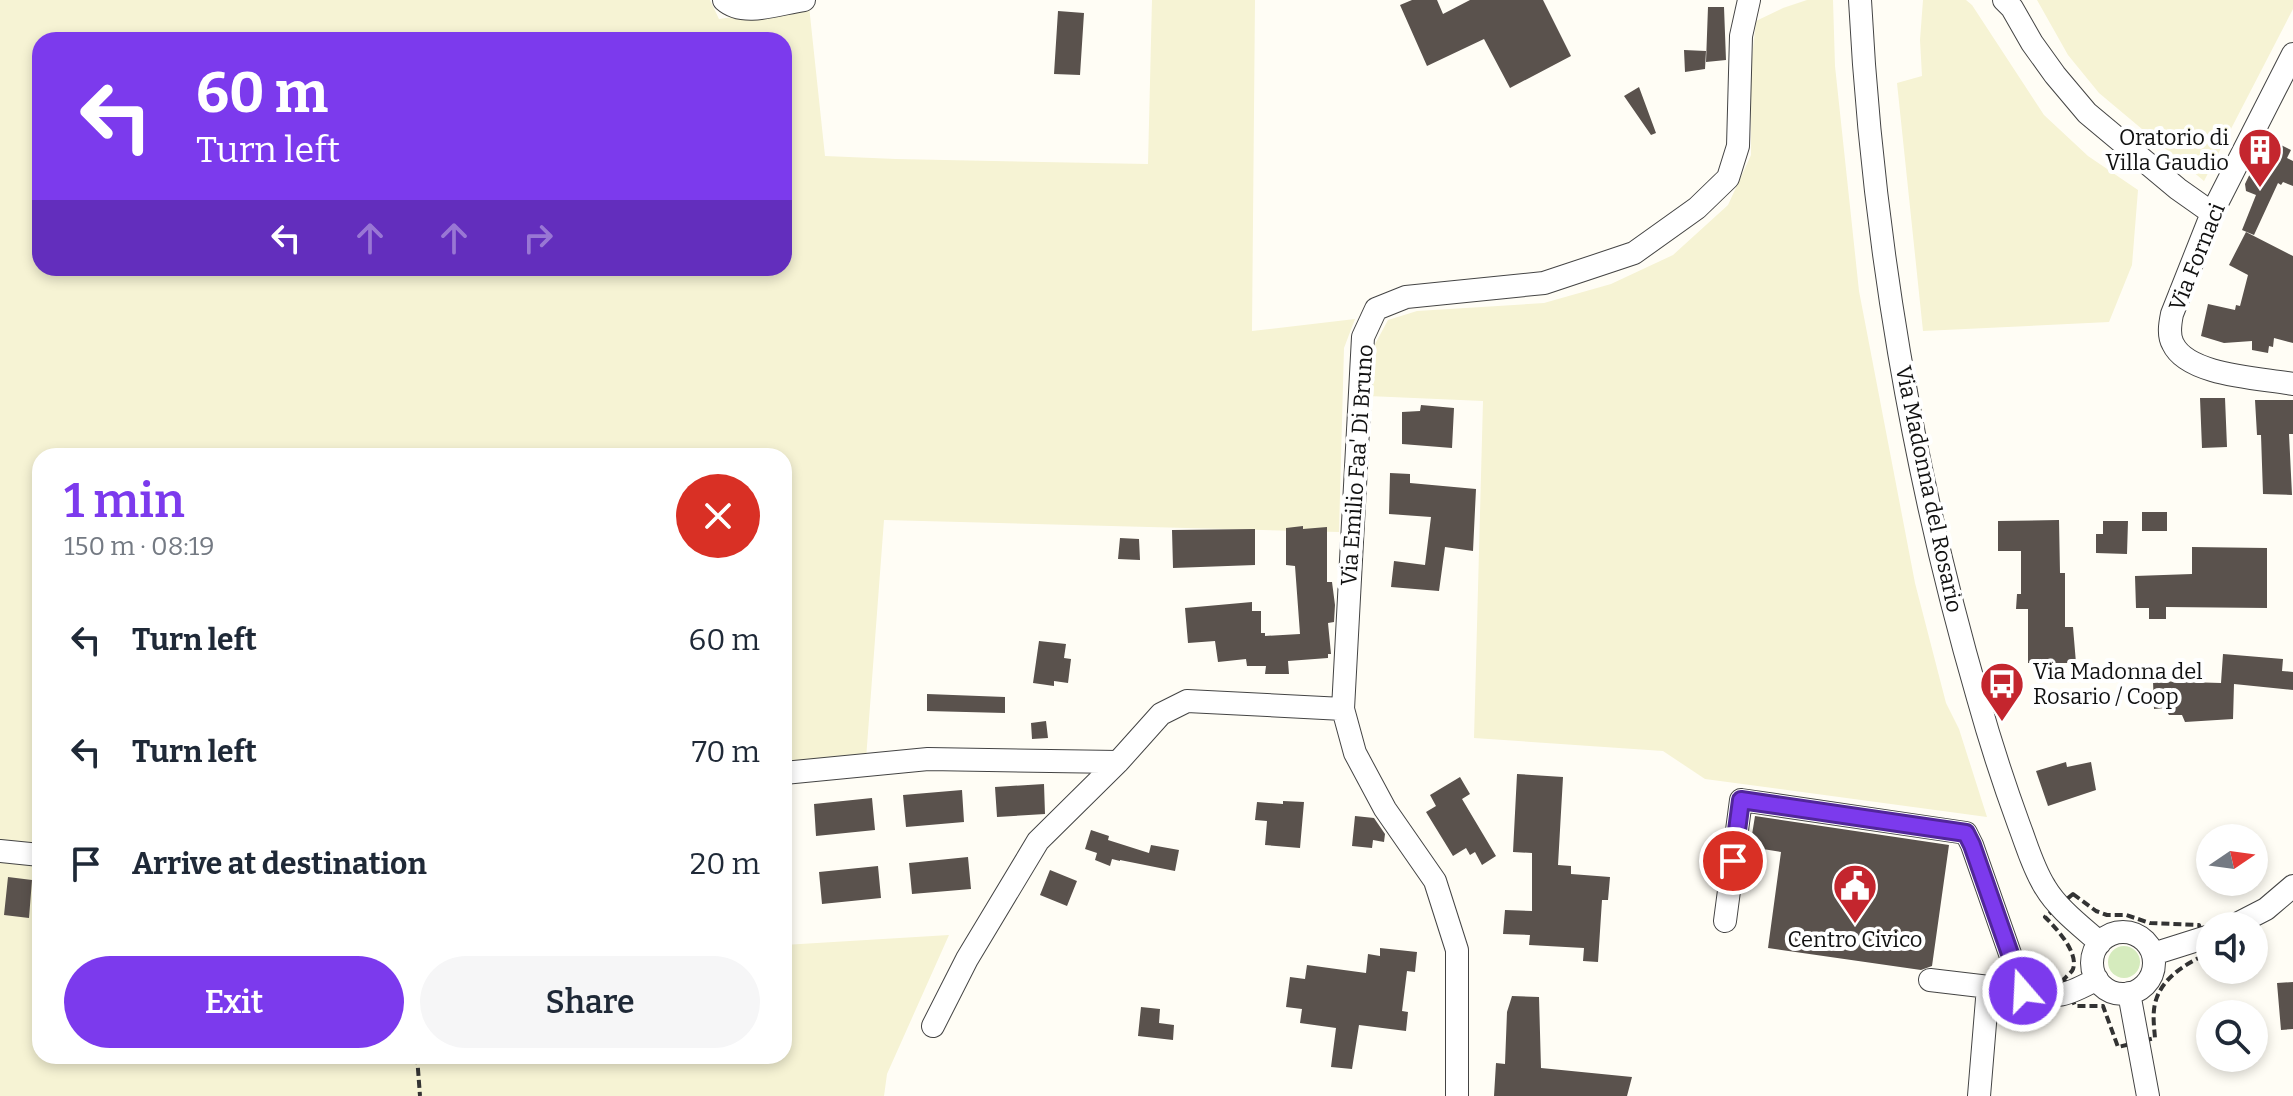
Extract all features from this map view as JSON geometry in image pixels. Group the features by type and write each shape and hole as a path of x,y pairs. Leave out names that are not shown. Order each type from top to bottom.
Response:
{"street":[{"path":"724,0 727,4 745,9 804,0"},
{"name":"Via Emilio Faa' Di Bruno","path":"1457,1096 1457,950 1435,881 1385,809 1355,753 1343,709 1363,337 1376,309 1406,297 1544,283 1634,253 1697,208 1728,178 1738,146 1741,36 1749,0"},
{"name":"Via Madonna del Rosario","path":"1860,0 1885,254 1916,448 1956,620 1988,732 2037,873 2059,905 2100,943"},
{"path":"2004,0 2055,75 2087,113 2178,189 2212,213"},
{"name":"Via Fornaci","path":"2293,54 2212,213 2172,314 2170,329 2171,342 2181,358 2199,367 2293,384"},
{"path":"933,1026 967,959 1038,841 1118,762 1161,714 1187,701 1343,709"},
{"path":"792,772 928,759 1118,762"},
{"path":"1725,921 1741,800 1966,833 2023,991"},
{"path":"0,851 32,854"},
{"path":"2260,912 2293,886"},
{"path":"2129,933 2144,940 2153,954 2150,978 2137,990 2114,992 2097,979 2093,964 2096,949 2113,934 2129,933"},
{"path":"2153,954 2196,941"},
{"path":"1930,980 2057,997 2070,994 2097,979"},
{"path":"1979,1096 1988,987"},
{"path":"2129,993 2148,1096"}],"path":[{"path":"2073,894 2107,915 2126,915 2196,936"},
{"path":"2045,917 2059,931 2070,950 2074,964 2072,972 2064,979"},
{"path":"2155,1038 2155,1001 2162,988 2196,949"},
{"path":"2075,1006 2103,1006 2118,1047"},
{"path":"418,1064 420,1096"}],"shaded area":[{"path":"0,0 710,0 719,19 809,6 825,156 1148,164 1152,0 1255,0 1252,331 1355,319 1344,348 1339,532 884,520 866,759 792,764 792,448 32,448 32,1064 792,1064 792,945 949,935 887,1074 884,1096 0,1096"},
{"path":"1807,0 1833,0 1835,66 1859,291 1915,583 1946,703 1959,729 1987,817 1705,779 1663,751 1474,738 1483,401 1368,396 1374,346 1388,320 1417,311 1544,303 1611,284 1673,255 1728,205 1751,155 1751,67 1756,21"},
{"path":"1923,0 1966,0 1972,5 2044,115 2088,156 2138,190 2132,265 2109,322 1923,331 1897,83 1922,76 1920,40"},
{"path":"2037,0 2293,0 2293,9 2204,181 2099,93 2068,55"}],"green space":[{"path":"2124,946 2135,951 2140,962 2135,973 2124,978 2113,973 2108,962 2113,951"}],"building":[{"path":"1412,0 1437,0 1443,14 1470,0 1543,0 1571,56 1510,88 1484,39 1427,66 1400,5"},
{"path":"1708,7 1724,7 1726,60 1706,62"},
{"path":"1058,11 1084,13 1080,75 1054,74"},
{"path":"1684,50 1706,51 1705,69 1685,72"},
{"path":"1639,87 1656,133 1651,135 1624,96"},
{"path":"2267,138 2291,150 2287,158 2293,161 2293,186 2278,183 2254,235 2242,230 2256,195 2246,191 2245,184"},
{"path":"2246,232 2293,256 2293,343 2274,338 2273,347 2269,346 2268,353 2252,350 2252,341 2224,343 2201,336 2208,304 2235,310 2236,305 2240,306 2248,275 2229,265"},
{"path":"2200,398 2225,398 2227,447 2202,448"},
{"path":"2255,400 2293,400 2293,434 2289,434 2292,495 2263,494 2261,435 2257,435"},
{"path":"1421,405 1454,408 1452,448 1402,444 1402,412 1420,411"},
{"path":"1390,473 1410,474 1410,483 1476,489 1473,551 1445,547 1439,591 1391,587 1394,561 1425,565 1431,517 1389,514"},
{"path":"2142,512 2167,512 2167,531 2142,531"},
{"path":"2059,520 2060,573 2065,573 2065,627 2073,627 2076,663 2028,663 2028,609 2016,609 2017,594 2021,594 2021,551 1998,551 1998,521"},
{"path":"2103,521 2128,521 2127,554 2096,553 2096,534 2103,534"},
{"path":"1303,526 1303,529 1327,527 1327,582 1332,582 1335,605 1334,622 1328,623 1331,654 1328,658 1288,661 1289,674 1265,674 1266,666 1247,666 1246,659 1218,662 1215,641 1188,643 1185,608 1252,602 1252,611 1261,611 1261,633 1265,636 1300,634 1295,566 1286,565 1286,528"},
{"path":"1255,529 1255,565 1173,568 1172,530"},
{"path":"1120,538 1139,539 1140,560 1118,559"},
{"path":"2192,547 2267,548 2267,608 2166,607 2166,619 2149,619 2149,608 2136,608 2135,576 2192,574"},
{"path":"1039,641 1066,644 1064,658 1071,659 1068,683 1054,681 1054,686 1033,683"},
{"path":"2223,654 2283,659 2282,671 2293,672 2293,690 2234,684 2233,719 2185,722 2182,715 2169,715 2165,708 2154,709 2153,681 2221,683"},
{"path":"927,694 1005,697 1005,713 927,711"},
{"path":"1046,721 1048,738 1032,739 1031,723"},
{"path":"2066,762 2067,767 2091,762 2096,790 2048,806 2036,771"},
{"path":"1517,774 1563,777 1558,865 1571,866 1571,874 1610,877 1608,900 1602,900 1598,962 1583,961 1584,948 1529,945 1530,935 1503,934 1505,910 1532,911 1532,853 1513,852"},
{"path":"1460,777 1470,794 1462,799 1496,856 1482,865 1475,852 1470,855 1466,848 1453,856 1426,812 1436,806 1430,795"},
{"path":"1044,784 1045,814 997,817 995,787"},
{"path":"962,790 964,822 906,827 903,795"},
{"path":"872,798 875,830 816,836 814,804"},
{"path":"1283,801 1304,802 1300,848 1265,845 1267,821 1255,820 1257,802 1283,804"},
{"path":"1355,816 1374,818 1385,834 1384,842 1373,840 1372,848 1352,846"},
{"path":"1755,816 1949,845 1932,966 1921,970 1768,948 1781,852 1750,847"},
{"path":"1091,830 1109,836 1108,840 1149,853 1151,845 1179,850 1175,871 1112,859 1110,866 1095,860 1097,853 1085,849"},
{"path":"968,857 971,889 912,894 909,863"},
{"path":"878,866 881,898 822,904 819,872"},
{"path":"1050,870 1077,881 1067,906 1040,895"},
{"path":"8,877 32,880 29,918 4,915"},
{"path":"1380,948 1417,952 1415,972 1407,971 1402,1011 1408,1012 1406,1031 1359,1025 1352,1069 1331,1067 1336,1028 1300,1023 1302,1009 1286,1007 1290,977 1305,979 1307,965 1366,973 1368,954 1380,956"},
{"path":"2293,982 2293,1029 2281,1030 2277,983"},
{"path":"1512,996 1539,997 1541,1068 1632,1077 1627,1096 1494,1096 1496,1063 1505,1064 1507,1012"},
{"path":"1141,1007 1160,1009 1159,1023 1174,1025 1173,1040 1138,1036"}],"place":[{"name":"Oratorio di Villa Gaudio","path":"2260,189"},
{"name":"Via Madonna del Rosario / Coop","path":"2002,723"},
{"name":"Centro Civico","path":"1855,925"}],"route":[{"path":"1733,861 1741,800 1966,833 2023,991"}]}
